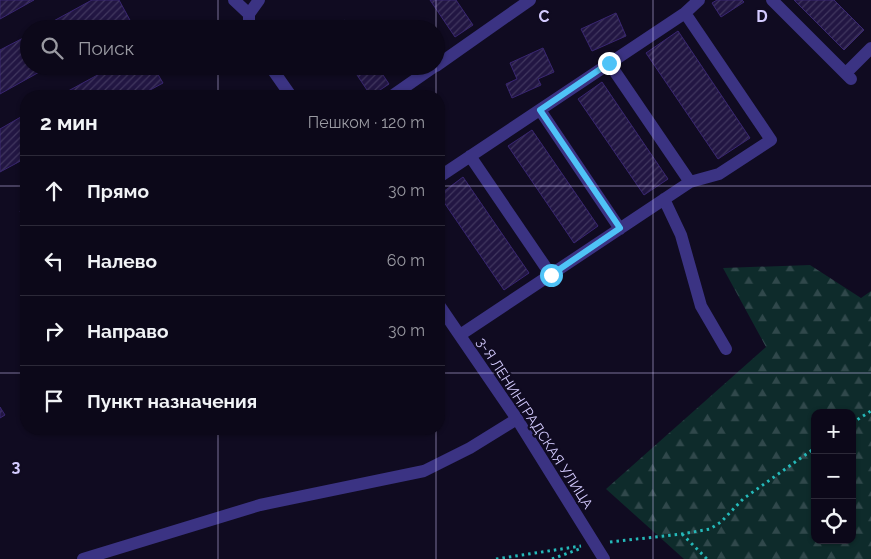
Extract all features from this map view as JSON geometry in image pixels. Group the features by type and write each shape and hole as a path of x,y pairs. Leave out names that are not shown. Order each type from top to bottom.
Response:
{"street":[{"path":"234,0 249,14"},
{"path":"249,20 249,14 259,0"},
{"path":"445,60 530,0"},
{"path":"445,174 685,13 698,0"},
{"path":"772,0 848,76 871,48"},
{"path":"460,335 690,182 719,174 771,140 685,13"},
{"path":"609,63 690,182"},
{"path":"276,75 287,90"},
{"path":"401,90 423,75"},
{"path":"540,110 620,228"},
{"path":"470,156 551,275"},
{"path":"664,199 681,235 701,306 726,348"},
{"name":"3-Я ЛЕНИНГРАДСКАЯ УЛИЦА","path":"445,314 517,419 604,559"},
{"path":"83,559 260,505 424,471 470,448 517,419"}],"path":[{"path":"856,420 871,411"},
{"path":"496,559 710,529 721,522 743,499 811,451"},
{"path":"682,534 707,559"},
{"path":"552,559 594,544"}],"green space":[{"path":"810,265 861,298 871,291 871,559 684,559 606,489 766,347 723,268"}],"building":[{"path":"0,0 34,0 0,19"},
{"path":"92,0 119,0 130,20 55,20"},
{"path":"430,0 456,0 473,25 455,37"},
{"path":"717,0 742,0 744,2 721,17 712,3"},
{"path":"794,0 834,0 864,30 844,50"},
{"path":"616,13 626,36 592,51 581,29"},
{"path":"678,31 750,138 718,159 646,53"},
{"path":"20,40 20,75 34,75 0,94 0,50"},
{"path":"543,48 554,72 538,79 541,85 512,98 506,84 517,79 510,63"},
{"path":"98,75 158,75 163,83 150,90 70,90"},
{"path":"357,75 383,75 389,84 380,90 367,90"},
{"path":"602,82 668,179 644,195 578,99"},
{"path":"20,117 20,161 0,172 0,129"},
{"path":"532,130 598,226 574,243 508,146"},
{"path":"463,177 529,273 504,290 445,204 445,190"},
{"path":"0,407 5,415 0,418"}],"route":[{"path":"551,275 620,228 540,110 609,63"}]}
